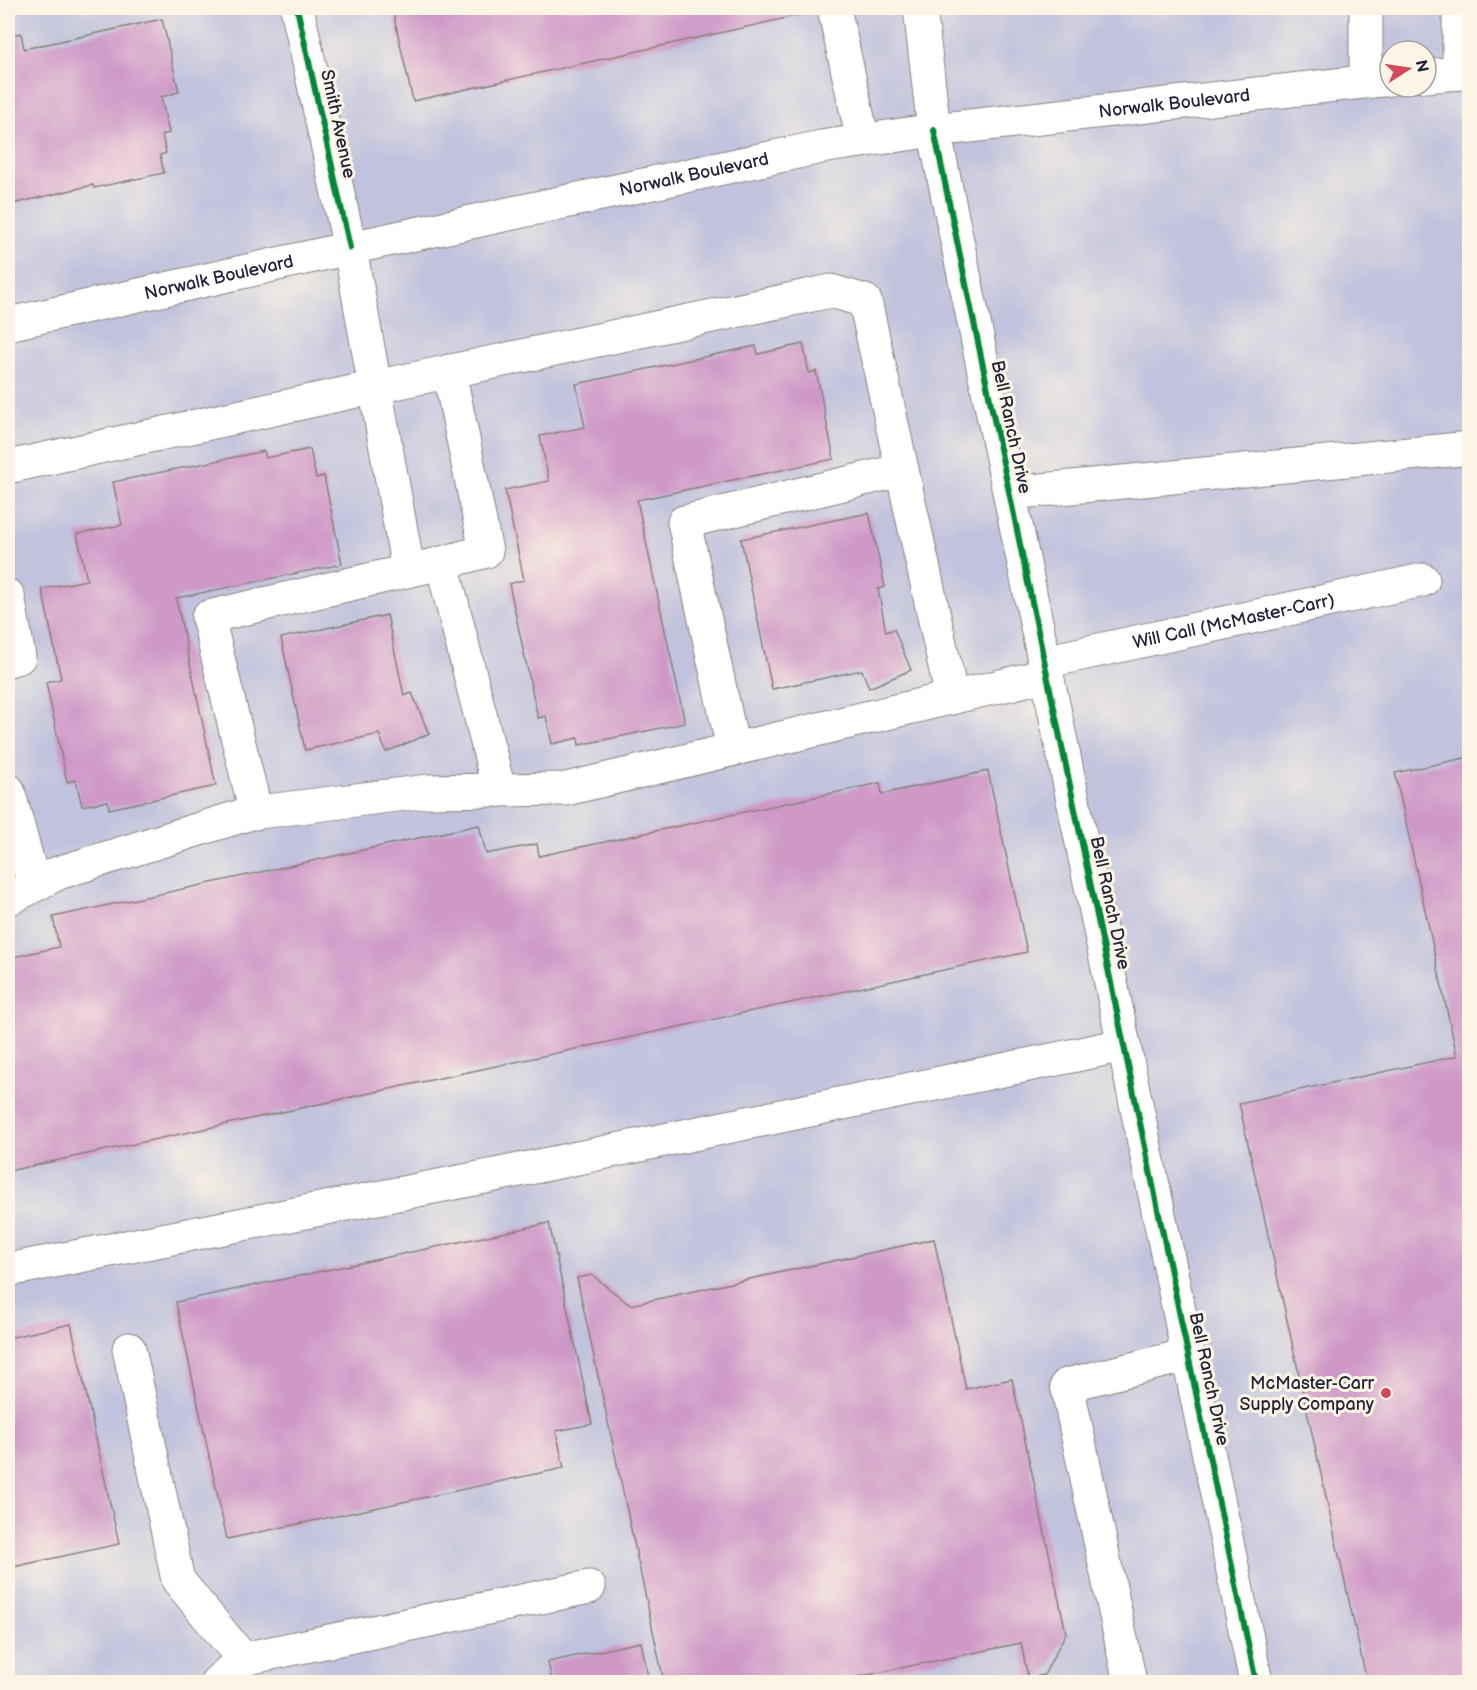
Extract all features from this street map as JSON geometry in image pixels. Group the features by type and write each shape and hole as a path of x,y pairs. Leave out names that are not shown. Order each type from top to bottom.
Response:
{"street":[{"name":"Smith Avenue","path":"297,8 350,248 408,569"},
{"path":"834,8 863,141"},
{"name":"Bell Ranch Drive","path":"922,8 934,130 1256,1683"},
{"path":"1366,8 1378,80"},
{"path":"1438,75 1464,73 1459,8"},
{"name":"Norwalk Boulevard","path":"8,324 797,152 934,130 1378,80"},
{"path":"8,467 831,291 865,301 952,698"},
{"path":"256,813 208,616 442,563 486,550 449,371"},
{"path":"1010,493 1470,448"},
{"path":"733,749 684,522 902,470"},
{"path":"442,563 499,790"},
{"name":"Will Call (McMaster-Carr)","path":"21,892 58,873 256,813 429,792 566,789 952,698 1046,668 1424,580"},
{"path":"8,596 19,657 8,660"},
{"path":"8,790 21,892"},
{"path":"8,1270 505,1173 1124,1045"},
{"path":"129,1349 178,1580 243,1659"},
{"path":"1130,1683 1067,1385 1188,1355"},
{"path":"218,1683 243,1659 589,1587"}],"shaded area":[{"path":"8,8 1469,8 1469,1682 8,1682"}],"building":[{"path":"392,8 798,8 800,15 413,101"},
{"path":"162,19 179,92 161,97 169,133 162,135 166,153 160,155 164,173 94,188 93,185 8,205 8,36 21,33 24,49"},
{"path":"803,344 809,373 816,371 834,459 637,500 685,723 579,745 578,738 552,744 546,716 538,718 509,584 524,580 505,490 549,481 540,436 585,427 576,384 756,346 758,354"},
{"path":"310,449 316,478 324,476 342,564 176,598 216,786 109,809 108,801 82,806 76,780 67,782 46,682 61,679 42,589 87,580 77,534 122,525 113,482 264,451 266,458"},
{"path":"869,513 885,587 878,589 886,632 894,629 911,670 869,688 862,670 772,689 741,539"},
{"path":"387,615 404,696 412,693 429,734 386,752 379,734 305,750 281,638"},
{"name":"McMaster-Carr Supply Company","path":"1470,757 1470,1682 1367,1682 1239,1103 1457,1056 1395,773"},
{"path":"988,771 1027,952 8,1171 8,970 10,969 8,958 59,947 53,917 479,825 486,854 537,844 539,856 880,783 882,794"},
{"path":"549,1223 592,1424 556,1431 564,1468 227,1539 176,1302"},
{"path":"934,1239 966,1389 1012,1379 1066,1633 1044,1675 1028,1678 1021,1643 833,1682 664,1682 577,1278 592,1275 630,1305"},
{"path":"71,1324 119,1544 8,1568 8,1338"},
{"path":"641,1642 649,1682 552,1682 548,1662"}],"cycle path":[{"path":"297,8 350,248"},
{"path":"934,130 1256,1682"}],"place":[{"name":"McMaster-Carr Supply Company","path":"1386,1393"}]}
